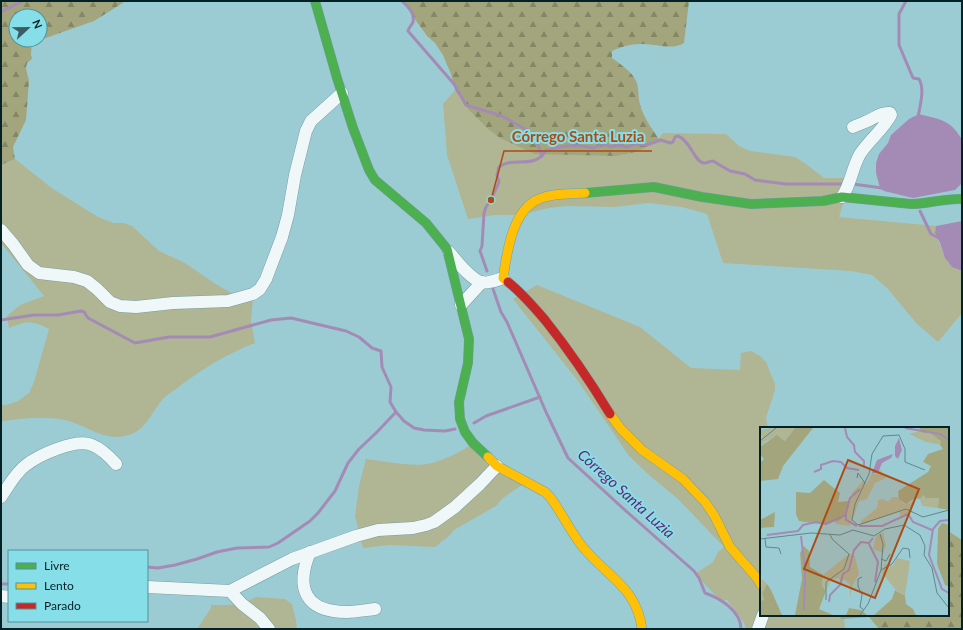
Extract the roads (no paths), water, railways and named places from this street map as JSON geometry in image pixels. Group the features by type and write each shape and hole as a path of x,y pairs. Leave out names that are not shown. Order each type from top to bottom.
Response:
{"street":[{"path":"315,1 342,94 360,149 375,180 426,223 467,272 482,282 493,282 503,278"},
{"path":"1,230 28,265 39,273 74,277 87,282 97,289 110,302 120,306 136,307 228,301 253,294 260,289 266,279 282,237 306,131 311,121 342,94"},
{"path":"842,197 866,145 883,128 891,115 888,112 881,114 853,127"},
{"path":"503,278 509,247 521,213 530,203 540,198 558,195 654,187 667,188 702,197 751,204 823,201 842,197 871,198 911,204 921,204 950,198 962,199"},
{"path":"447,249 469,339 470,352 459,402 460,419 465,432 473,443 497,466 538,488 550,497 586,552 628,591 639,615 642,629"},
{"path":"503,278 522,293 564,343 621,429 642,450 683,479 705,502 714,515 730,547 760,583"},
{"path":"461,305 482,282"},
{"path":"1,497 25,466 53,450 76,444 91,444 103,450 116,464"},
{"path":"148,587 230,591 292,559 356,536 378,530 413,528 426,525 434,522 455,507 497,466"},
{"path":"310,552 305,566 303,581 303,586 310,600 323,608 333,611 347,612 375,609"},
{"path":"230,591 242,604 260,618 269,629"},
{"path":"758,629 763,616"}],"waterway":[{"path":"1,12 22,1"},
{"path":"402,1 413,15 413,22 408,31 454,84 466,105 502,116 527,130 535,137 542,156"},
{"path":"906,1 899,14 899,45 913,78 919,79 921,83 922,98 918,117"},
{"name":"Córrego Santa Luzia","path":"487,271 480,251 482,246 484,213 499,182 497,175 499,167 504,164 529,162 535,160 541,157 545,151 551,149 575,146 593,148 600,145 611,147 617,145 627,147 635,144 646,145 661,140 670,143 673,142 675,137 678,136 686,142 701,162 704,163 713,161 730,171 745,174 755,180 786,184 843,184"},
{"name":"Córrego Santa Luzia","path":"853,184 882,188"},
{"name":"Córrego Santa Luzia","path":"920,211 931,234 941,239"},
{"name":"Córrego Santa Luzia","path":"493,289 501,312 507,322 546,412 568,458 694,571 699,578 705,593 717,598 734,611 740,622 741,629"},
{"path":"1,320 34,315 58,315 81,311 84,312 88,318 135,343 169,337 210,337 271,320 291,318 346,331 359,337 372,348 381,351 382,367 391,387 390,402 404,421 414,428 424,430 445,431 455,429"},
{"path":"474,423 486,416 540,397"},
{"path":"148,567 158,568 175,565 217,552 237,548 269,547 278,543 310,521 318,513 335,491 348,463 359,449 396,412"},
{"path":"1,584 8,584"}],"place":[{"name":"Córrego Santa Luzia","path":"491,200"}]}
